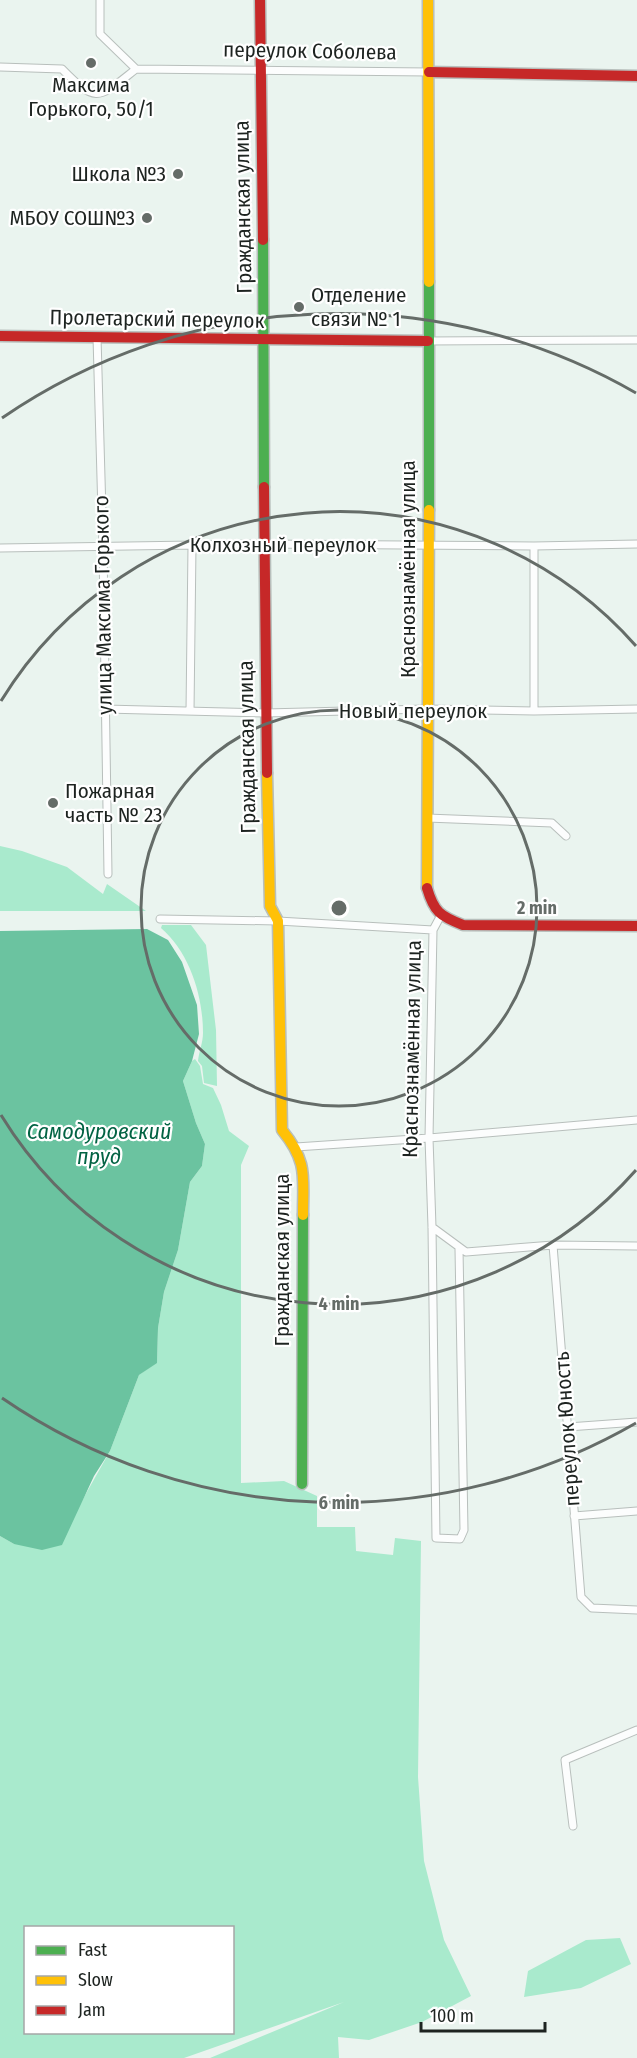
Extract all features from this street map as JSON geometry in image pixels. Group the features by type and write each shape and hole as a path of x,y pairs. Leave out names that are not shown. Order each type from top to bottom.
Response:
{"main road":[{"name":"Гражданская улица","path":"260,0 265,713 270,906 278,921 282,1130 296,1147 303,1168 302,1484"},
{"name":"Краснознамённая улица","path":"428,0 427,887 433,909 440,917"},
{"name":"переулок Соболева","path":"429,72 637,76"},
{"name":"Пролетарский переулок","path":"0,336 428,341"},
{"path":"440,917 463,925 637,926"}],"street":[{"path":"0,67 62,69 79,87 94,94 101,94 136,69 100,34 100,0"},
{"name":"переулок Соболева","path":"136,69 429,72"},
{"name":"улица Максима Горького","path":"97,337 108,874"},
{"name":"Пролетарский переулок","path":"428,341 637,340"},
{"name":"Колхозный переулок","path":"0,548 264,544 534,546 637,544"},
{"path":"190,711 192,546"},
{"path":"534,546 534,711"},
{"name":"Новый переулок","path":"105,709 265,713 427,709 534,711 637,709"},
{"path":"427,818 552,823 567,836"},
{"name":"Краснознамённая улица","path":"440,917 433,930 429,1138 436,1538 454,1540 460,1539 464,1530 459,1249"},
{"path":"160,919 278,921 433,930"},
{"path":"296,1147 637,1120"},
{"path":"432,1227 466,1252 553,1245 637,1246"},
{"name":"переулок Юность","path":"553,1245 581,1597 592,1608 637,1610"},
{"path":"568,1427 637,1422"},
{"path":"574,1516 637,1511"},
{"path":"573,1826 565,1760 637,1730"}],"shaded area":[{"path":"0,846 22,851 67,867 103,894 107,884 146,911 0,911"},
{"path":"162,925 191,925 206,945 216,1030 217,1086 204,1083 202,1066 198,1061 203,1036 202,1019 201,1004 193,976 180,950 161,928"},
{"path":"195,1059 200,1066 203,1084 213,1088 229,1131 249,1146 241,1165 241,1483 284,1481 317,1496 317,1527 355,1527 356,1551 393,1555 395,1538 421,1541 418,1777 424,1861 444,1940 471,1996 422,2022 369,2040 338,2037 339,2058 210,2058 344,2002 184,2058 0,2058 0,1536 14,1544 79,1506 110,1451 139,1375 157,1362 158,1328 164,1292 178,1250 190,1182 202,1166 205,1144 183,1081"},
{"path":"620,1938 631,1964 581,1988 524,1997 528,1971 586,1940"}],"water":[{"name":"Самодуровский пруд","path":"147,929 168,940 182,962 197,1005 199,1034 192,1061 183,1081 205,1144 202,1166 190,1182 178,1250 164,1292 158,1328 157,1363 139,1375 110,1451 94,1476 62,1545 42,1550 14,1544 0,1536 0,931"}],"traffic: fast":[{"path":"263,240 264,487"},
{"path":"429,282 429,510"},
{"path":"302,1484 303,1215"}],"traffic: slow":[{"path":"428,0 429,282"},
{"path":"427,888 429,510"},
{"path":"267,773 270,906 278,921 282,1130 300,1161 303,1179 303,1215"}],"traffic: jam":[{"path":"260,0 263,240"},
{"path":"429,72 637,76"},
{"path":"0,336 428,341"},
{"path":"264,487 267,773"},
{"path":"427,888 435,908 449,919 463,925 637,926"}],"place":[{"name":"Максима Горького, 50/1","path":"91,63"},
{"name":"Школа №3","path":"178,174"},
{"name":"МБОУ СОШ№3","path":"147,218"},
{"name":"Отделение связи № 1","path":"299,307"},
{"name":"Пожарная часть № 23","path":"53,803"}]}
